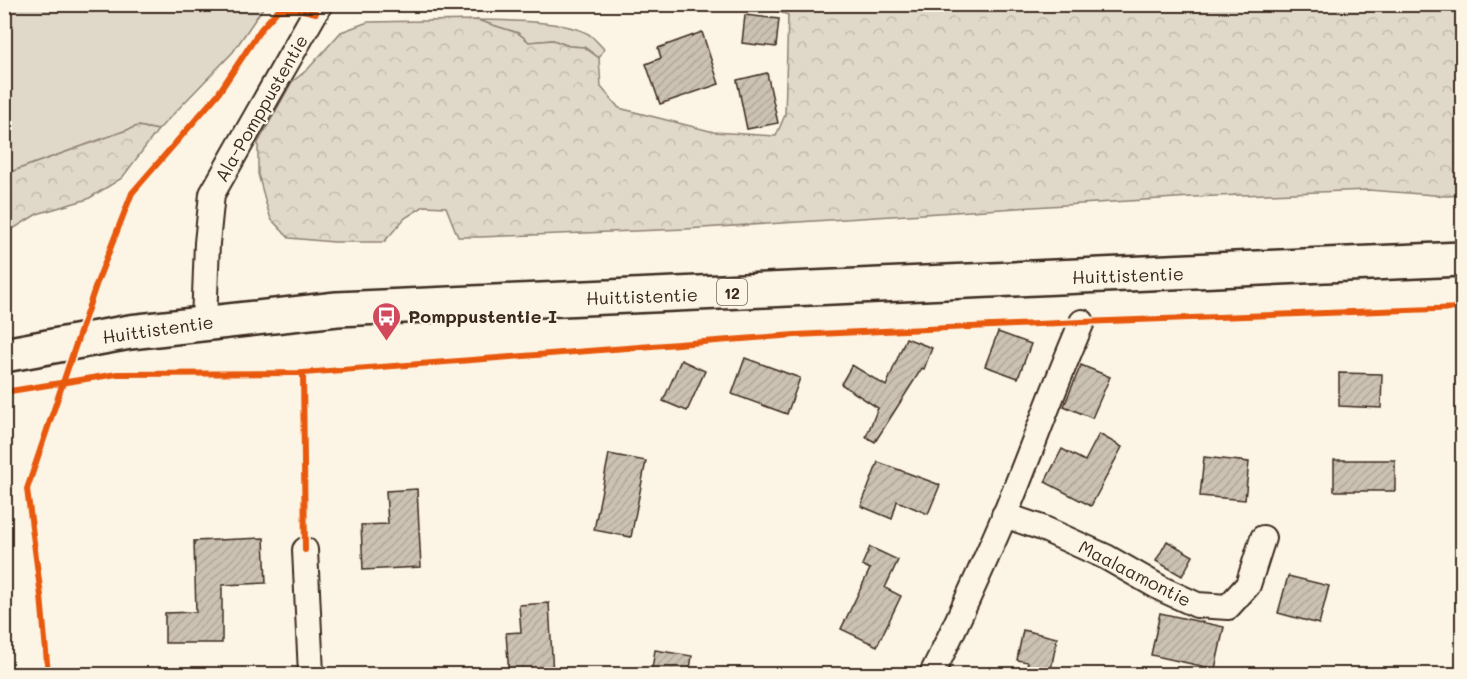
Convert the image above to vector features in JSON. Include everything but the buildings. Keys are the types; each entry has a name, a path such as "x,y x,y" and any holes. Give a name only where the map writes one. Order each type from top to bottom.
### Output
{"highway":[{"name":"Huittistentie","path":"4,355 130,332 337,309 1462,259"}],"street":[{"name":"Ala-Pomppustentie","path":"204,322 207,243 212,194 320,4"},
{"path":"932,675 1004,515 1054,384 1082,322"},
{"name":"Maalaamontie","path":"1004,515 1042,528 1106,557 1162,590 1197,605 1228,607 1248,585 1263,538"},
{"path":"305,550 311,675"}],"green space":[{"path":"5,5 265,5 233,52 158,130 138,126 5,174"},
{"path":"760,5 1462,5 1462,195 1368,190 1192,197 686,229 480,237 458,237 446,207 424,206 405,218 384,242 334,242 289,238 271,219 258,174 258,143 292,82 308,69 341,32 368,22 477,20 518,33 529,42 553,40 569,46 584,47 599,58 601,87 619,108 714,132 776,136 785,115 788,15"},
{"path":"477,20 535,22 567,26 590,35 604,49 599,58 584,47 569,46 553,40 529,42 518,33"},
{"path":"138,126 158,130 122,178 88,199 37,214 5,234 5,174"}],"cycle path":[{"path":"48,674 41,596 27,489 96,285 132,193 218,94 261,29 278,10 299,9 316,13"},
{"path":"4,392 117,374 303,373 795,335 1462,308"},
{"path":"303,373 305,550"}],"place":[{"name":"Pomppustentie I","path":"387,342"}]}
